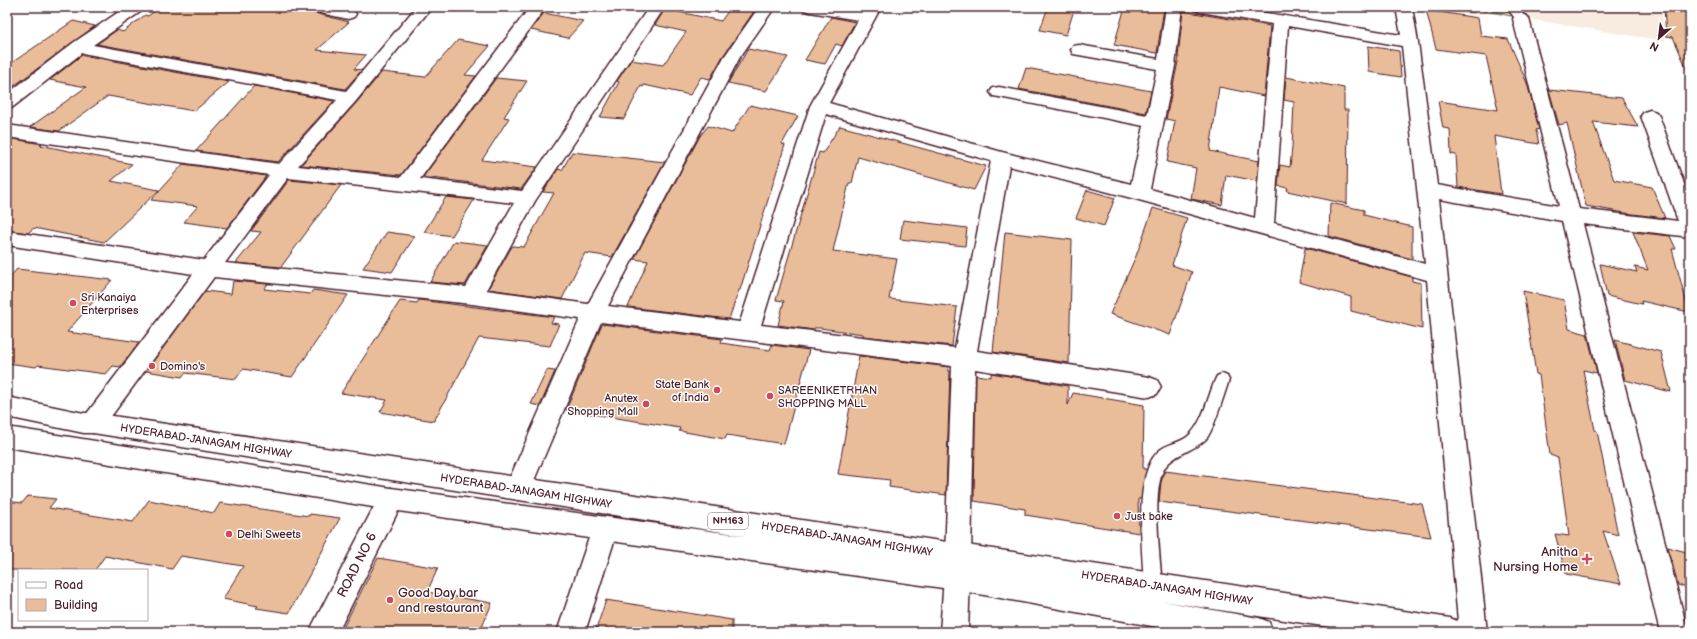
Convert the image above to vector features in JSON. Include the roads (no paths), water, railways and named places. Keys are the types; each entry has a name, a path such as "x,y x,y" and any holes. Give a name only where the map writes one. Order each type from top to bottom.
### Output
{"main road":[{"path":"7,103 79,47 137,7"},
{"path":"313,7 348,14"},
{"path":"93,423 283,171 350,96 424,7"},
{"path":"406,184 538,7"},
{"path":"472,296 527,198 657,7"},
{"path":"518,489 594,313 732,57 767,7"},
{"path":"748,330 819,106 870,12 810,7"},
{"path":"1139,193 1166,66 1174,7"},
{"path":"1201,7 1410,42"},
{"path":"1404,7 1410,42 1428,190 1473,632"},
{"path":"1514,13 1571,215 1674,632"},
{"path":"1264,227 1280,20"},
{"path":"79,47 350,96"},
{"path":"1079,50 1166,66"},
{"path":"999,92 1155,122"},
{"path":"819,106 1001,158 1139,193 1436,275"},
{"path":"1428,190 1571,215 1690,229 1650,116"},
{"path":"7,131 283,171 527,198"},
{"path":"954,632 958,567 964,358 1001,158"},
{"path":"7,238 209,269 472,296 594,313 748,330 964,358 1149,387"},
{"name":"HYDERABAD-JANAGAM HIGHWAY","path":"7,407 84,423 93,423 518,489 958,567 1259,632"},
{"name":"HYDERABAD-JANAGAM HIGHWAY","path":"7,438 391,499 604,529 958,567 1153,586 1450,632"},
{"name":"ROAD NO 6","path":"323,632 391,499"},
{"path":"571,632 604,529"}],"lane":[{"path":"1153,586 1149,501 1155,470 1165,455 1192,442 1202,433 1222,380"}],"place":[{"name":"Sri Kanaiya Enterprises","path":"73,303"},
{"name":"Domino's","path":"152,366"},
{"name":"State Bank of India","path":"717,390"},
{"name":"SAREENIKETRHAN SHOPPING MALL","path":"770,396"},
{"name":"Anutex Shopping Mall","path":"646,404"},
{"name":"Just bake","path":"1117,516"},
{"name":"Delhi Sweets","path":"229,534"},
{"name":"Anitha Nursing Home","path":"1587,559"},
{"name":"Good Day bar and restaurant","path":"390,600"}]}
